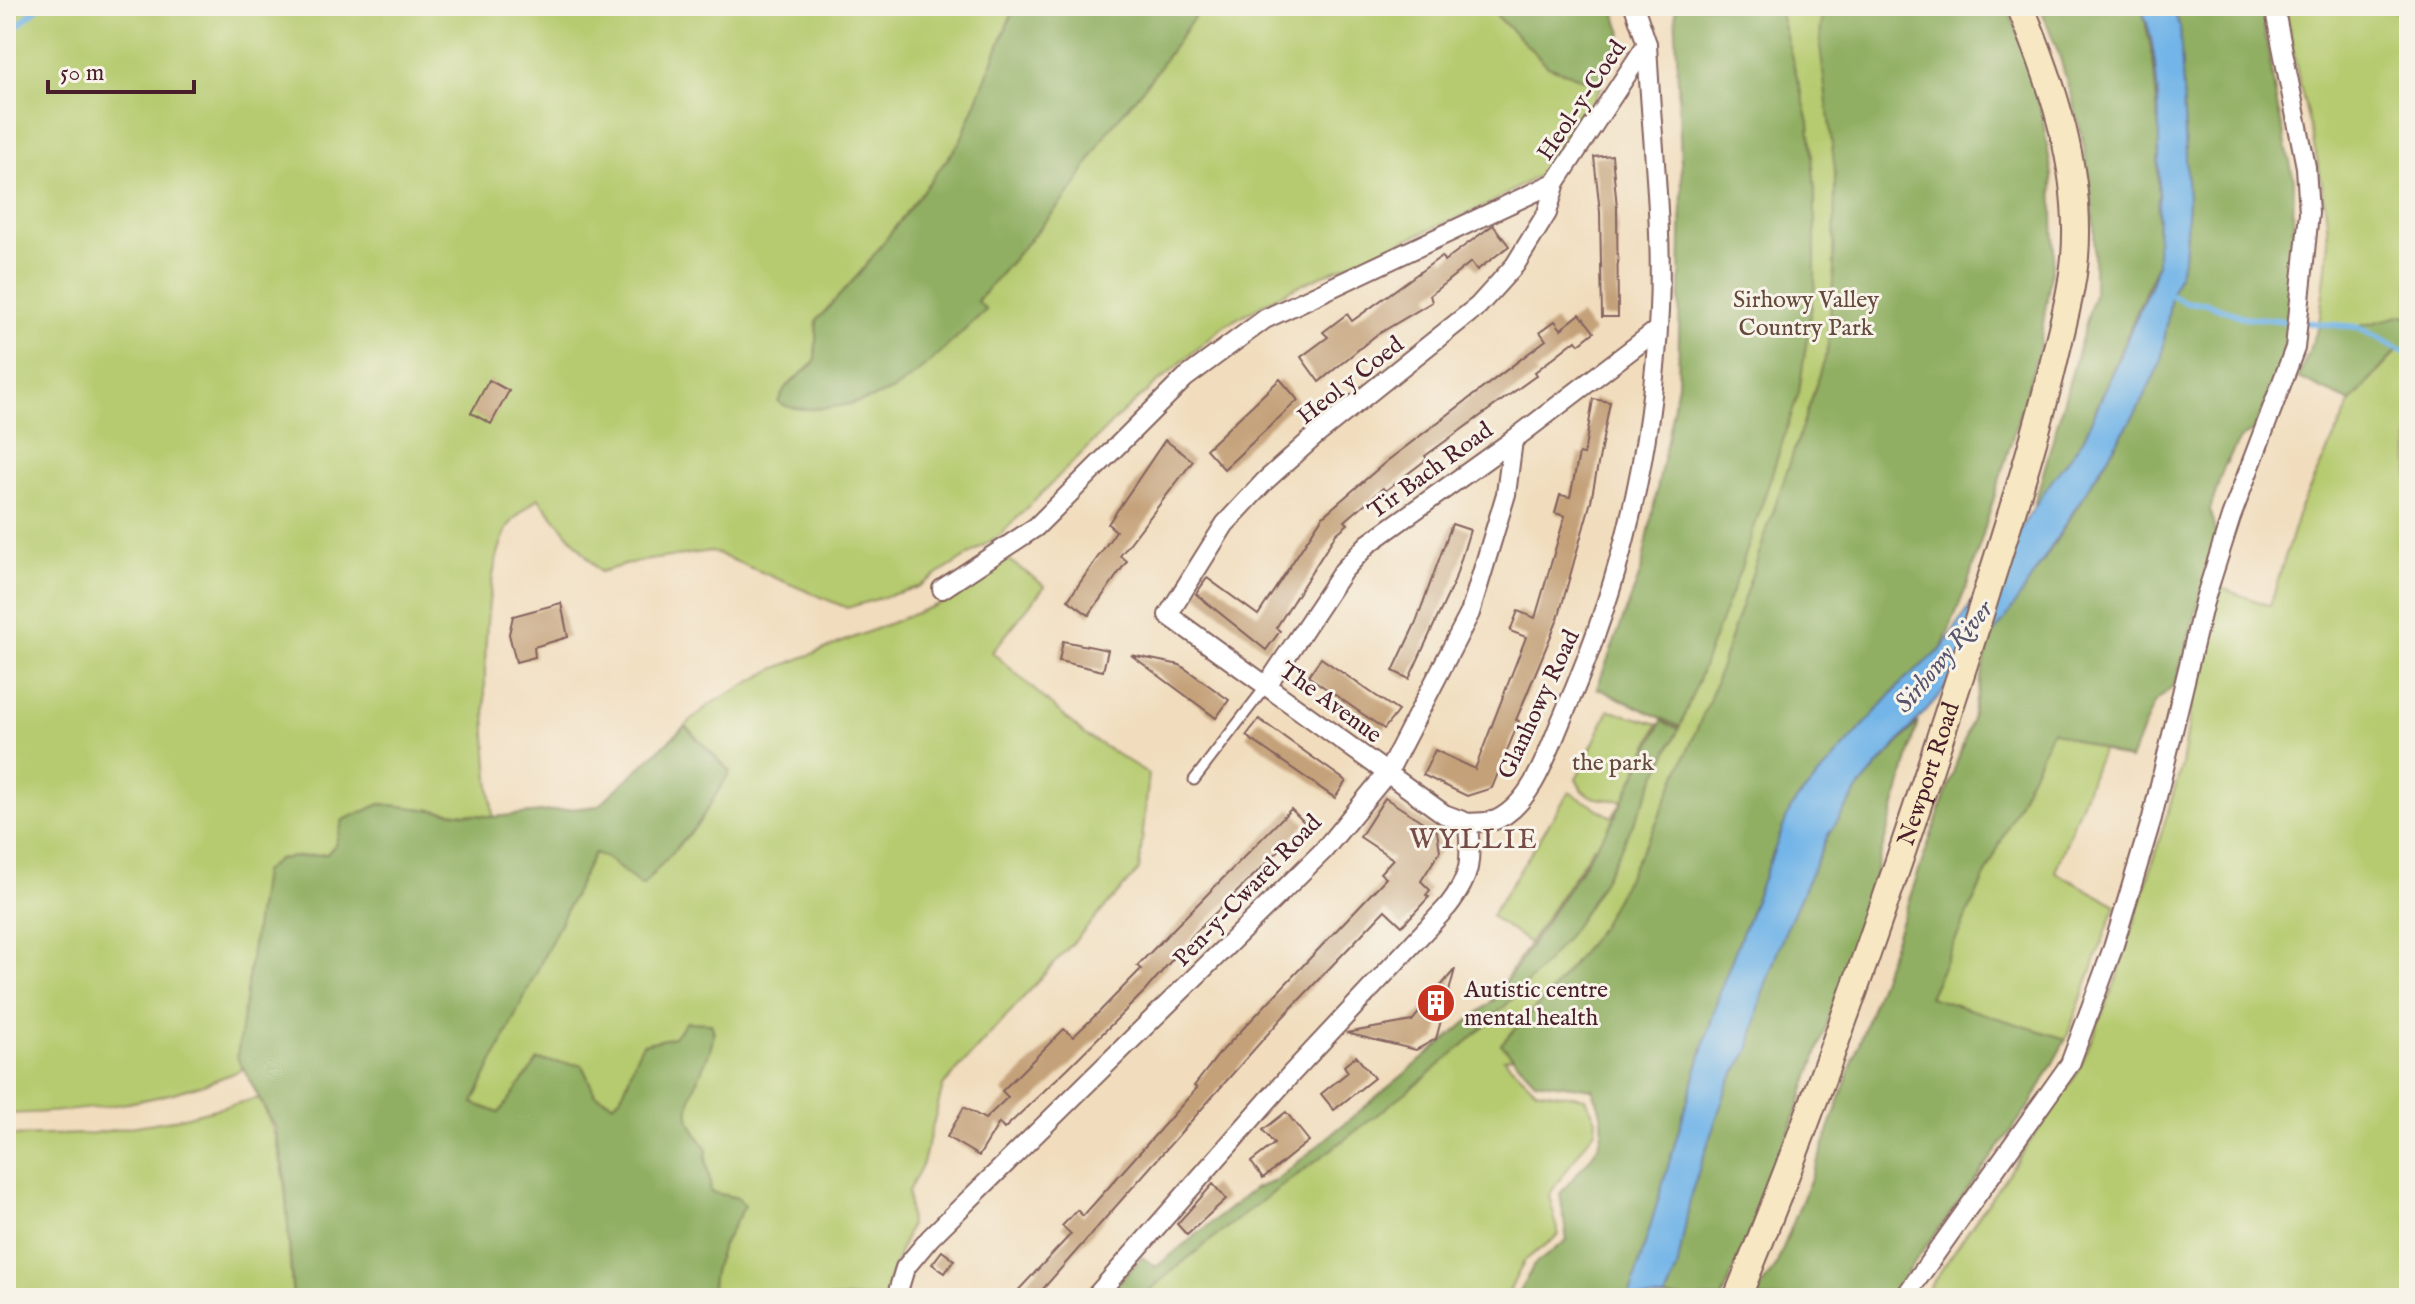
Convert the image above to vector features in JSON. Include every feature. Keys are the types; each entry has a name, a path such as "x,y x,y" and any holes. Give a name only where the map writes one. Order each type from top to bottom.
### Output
{"main road":[{"name":"Newport Road","path":"1737,1298 1796,1154 1946,719 2041,418 2070,298 2075,254 2073,190 2061,120 2020,6"}],"street":[{"name":"Glanhowy Road","path":"1468,823 1496,821 1517,806 1540,768 1594,644 1640,480 1657,330 1658,223 1647,44 1634,6"},
{"path":"1904,1298 2070,1064 2109,960 2152,818 2204,602 2231,517 2295,348 2309,213 2307,183 2274,6"},
{"name":"Heol-y-Coed","path":"1556,182 1647,44"},
{"path":"942,589 1036,527 1185,378 1265,319 1556,182"},
{"name":"Heol y Coed","path":"1168,615 1225,524 1265,481 1314,437 1478,306 1515,265 1547,213 1556,182"},
{"name":"Tir Bach Road","path":"1267,685 1343,571 1368,544 1513,440 1657,330"},
{"name":"Pen-y-Cwarel Road","path":"896,1298 905,1268 930,1238 1323,851 1388,772 1470,613 1506,494 1513,440"},
{"name":"The Avenue","path":"1168,615 1444,814 1468,823"},
{"path":"1094,1298 1291,1074 1448,906 1465,884 1471,859 1468,823"}],"lane":[{"path":"1194,780 1267,685"}],"green space":[{"path":"6,6 1015,6 960,142 860,273 817,320 815,362 785,388 986,310 977,301 1074,188 1106,133 1153,76 1202,6 1487,6 1548,66 1601,86 1584,121 1548,170 1485,206 1293,288 1225,325 1123,412 1000,535 918,587 847,608 711,551 635,562 600,572 538,498 507,529 490,591 485,711 493,817 381,804 343,820 335,845 327,854 278,859 251,972 237,1057 243,1069 185,1090 127,1103 67,1111 6,1114"},
{"path":"1015,6 1202,6 1153,76 1106,133 1074,188 977,301 986,310 953,341 913,376 880,396 817,409 788,407 778,402 785,388 815,362 817,320 860,273 960,142"},
{"path":"1487,6 1612,6 1622,33 1601,86 1548,66"},
{"name":"Sirhowy Valley Country Park","path":"1675,6 1778,6 1809,122 1815,191 1815,285 1799,392 1741,568 1680,727 1597,688 1641,571 1678,384 1682,188"},
{"path":"1721,6 1823,6 1856,320 1716,717 1540,1050 1504,1059 1536,1090 1585,1098 1596,1119 1595,1130 1549,1195 1559,1235 1524,1261 1506,1298 1137,1298 1488,1006 1594,846 1529,943 1491,916 1569,792 1612,817 1623,801 1590,796 1576,779 1609,710 1658,724 1628,791 1662,721 1726,548"},
{"path":"1822,6 2006,6 2016,27 2042,115 2052,175 2054,253 2039,350 1968,583 1941,650 1905,679 1791,807 1721,988 1629,1298 1516,1298 1534,1265 1567,1240 1560,1194 1598,1146 1602,1122 1592,1089 1535,1081 1501,1044 1555,987 1600,928 1654,828 1709,701 1827,353 1834,269 1835,171 1820,45"},
{"path":"2040,6 2140,6 2153,58 2159,128 2157,264 2084,438 2033,509 2094,295 2094,227 2083,139 2059,54"},
{"path":"2172,6 2261,6 2276,100 2294,180 2291,323 2275,381 2254,430 2240,439 2224,467 2210,510 2217,541 2175,684 2154,703 2130,760 2052,731 1929,997 2066,1039 2030,1105 1888,1298 1755,1298 1777,1263 1821,1153 1971,721 1990,638 2044,560 2136,412 2161,362 2171,295 2184,258 2188,201 2180,27"},
{"path":"2286,6 2386,6 2409,19 2409,316 2357,327 2319,326 2327,261 2327,222"},
{"path":"2409,316 2409,354 2398,349 2351,402 2298,378 2319,326 2357,327"},
{"path":"2399,349 2409,354 2409,1298 1922,1298 2078,1072 2118,976 2182,765 2197,673 2219,587 2270,606 2300,508 2351,402"},
{"path":"1007,559 1045,586 992,652 1084,734 1149,774 1139,870 943,1086 923,1163 908,1192 910,1225 890,1277 887,1298 712,1298 717,1261 745,1206 738,1198 710,1192 707,1150 689,1116 694,1083 714,1031 643,1045 624,1090 614,1104 595,1094 582,1065 499,1113 472,1103 594,853 606,858 642,886 698,824 730,771 685,726 709,705 774,669 949,600"},
{"path":"1662,721 1679,729 1612,866 1581,918 1518,993 1416,1085 1247,1212 1141,1298 1105,1298 1142,1257 1156,1267 1254,1189 1275,1181 1495,999 1614,819"},
{"path":"1918,722 1877,869 1831,1014 1780,1157 1722,1298 1665,1298 1677,1269 1691,1194 1728,1084 1749,1051 1762,995 1783,936 1828,835 1862,784"},
{"path":"685,726 730,772 698,824 642,886 606,858 594,853 473,1103 499,1113 538,1060 582,1065 595,1094 614,1104 624,1090 643,1044 674,1037 686,1022 711,1023 712,1043 693,1091 689,1115 707,1150 710,1192 738,1198 745,1206 717,1261 712,1298 293,1298 284,1167 275,1127 237,1057 263,872 278,859 327,854 335,845 343,820 381,804 493,817 598,806"},
{"path":"2052,730 2102,749 2055,872 2116,905 2066,1039 1929,997"},
{"path":"259,1098 270,1121 283,1170 293,1298 6,1298 6,1136 89,1134 172,1120"}],"water":[{"name":"Sirhowy River","path":"2140,6 2172,6 2180,27 2188,201 2184,258 2171,295 2161,362 2136,412 2005,620 1862,784 1828,835 1783,936 1762,995 1749,1051 1728,1084 1691,1194 1677,1269 1665,1298 1629,1298 1721,988 1791,807 1905,679 1941,650 2048,486 2084,438 2151,284 2157,264 2158,94 2149,29"}],"building":[{"path":"1612,155 1617,207 1618,317 1602,317 1600,212 1594,157"},
{"path":"1493,225 1509,246 1477,270 1471,262 1430,295 1432,302 1375,336 1319,382 1301,357 1328,337 1323,332 1347,314 1352,321 1442,256 1444,261"},
{"path":"1580,314 1594,332 1579,344 1576,340 1535,372 1537,375 1425,456 1427,459 1385,491 1383,488 1345,521 1348,524 1336,534 1276,628 1280,631 1266,650 1196,594 1207,578 1258,615 1323,516 1387,461 1546,340 1540,332 1555,321 1561,329"},
{"path":"1280,379 1298,400 1224,469 1206,449"},
{"path":"489,380 509,391 491,424 471,413"},
{"path":"1593,399 1610,402 1591,501 1558,619 1492,788 1467,796 1423,775 1435,750 1475,769 1526,637 1510,631 1518,611 1535,618 1565,516 1555,513 1560,495 1570,497 1579,454 1584,455"},
{"path":"1165,440 1193,461 1120,556 1127,561 1089,615 1068,600 1116,531 1108,524"},
{"path":"1452,524 1470,530 1454,582 1409,679 1393,671 1416,622"},
{"path":"561,603 568,637 534,647 535,657 516,662 509,634 513,616"},
{"path":"1063,641 1108,650 1103,671 1059,661"},
{"path":"1131,655 1180,665 1229,700 1216,718"},
{"path":"1321,658 1398,711 1384,729 1308,676"},
{"path":"1259,719 1346,781 1335,798 1246,736"},
{"path":"1385,798 1437,831 1440,851 1421,881 1430,890 1426,895 1429,897 1402,926 1385,910 1281,1019 1035,1298 1011,1298 1071,1234 1062,1226 1077,1210 1083,1216 1197,1088 1194,1086 1219,1054 1386,878 1380,873 1393,859 1360,837"},
{"path":"1291,809 1306,824 1196,932 1145,991 1068,1068 1004,1129 999,1123 979,1156 947,1137 964,1107 985,1119 1008,1097 1002,1091 1064,1029 1073,1037 1141,969 1137,966"},
{"name":"Autistic centre mental health","path":"1455,969 1436,1039 1416,1050 1346,1033 1412,1021"},
{"path":"1356,1056 1374,1078 1334,1110 1321,1094 1348,1072 1344,1066"},
{"path":"1286,1112 1309,1141 1263,1178 1251,1162 1274,1144 1263,1130"},
{"path":"1213,1184 1226,1199 1187,1235 1177,1224"},
{"path":"942,1251 954,1260 945,1273 932,1264"}],"waterway":[{"path":"6,36 40,6"},
{"path":"2165,292 2187,303 2206,303 2243,317 2357,327 2409,354"}],"place":[{"name":"Autistic centre mental health","path":"1436,1003"}],"district":[{"name":"WYLLIE","path":"1474,838"}],"park label":[{"name":"the park","path":"1613,762"}]}
